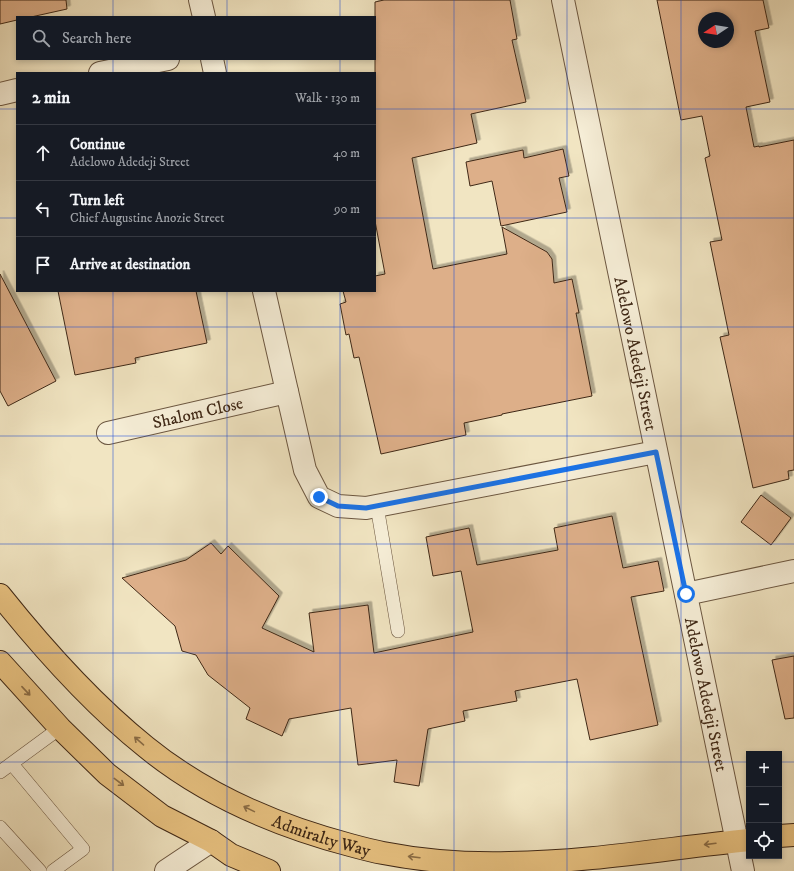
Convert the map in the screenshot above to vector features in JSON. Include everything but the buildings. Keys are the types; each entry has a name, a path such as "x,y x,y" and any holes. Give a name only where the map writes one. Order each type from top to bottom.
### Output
{"main road":[{"name":"Admiralty Way","path":"0,595 61,668 104,711 147,748 200,785 262,816 324,838 383,853 451,862 509,864 581,859 743,840"},
{"path":"0,662 60,728 107,774 156,811 231,854 269,871"},
{"path":"782,836 794,835"}],"street":[{"path":"200,0 204,16"},
{"name":"Adelowo Adedeji Street","path":"563,0 686,594 743,840 743,871"},
{"path":"105,72 163,60"},
{"path":"212,60 215,72"},
{"path":"0,94 16,90"},
{"path":"264,292 305,470 319,497 338,506 366,508 656,452"},
{"name":"Shalom Close","path":"108,433 287,392"},
{"path":"686,594 794,571"},
{"path":"166,871 211,842"}],"lane":[{"path":"377,506 398,631"},
{"path":"0,772 60,728"},
{"path":"12,764 83,849 53,871"},
{"path":"0,827 40,871"}],"route":[{"path":"319,497 338,506 366,508 656,452 686,594"}]}
